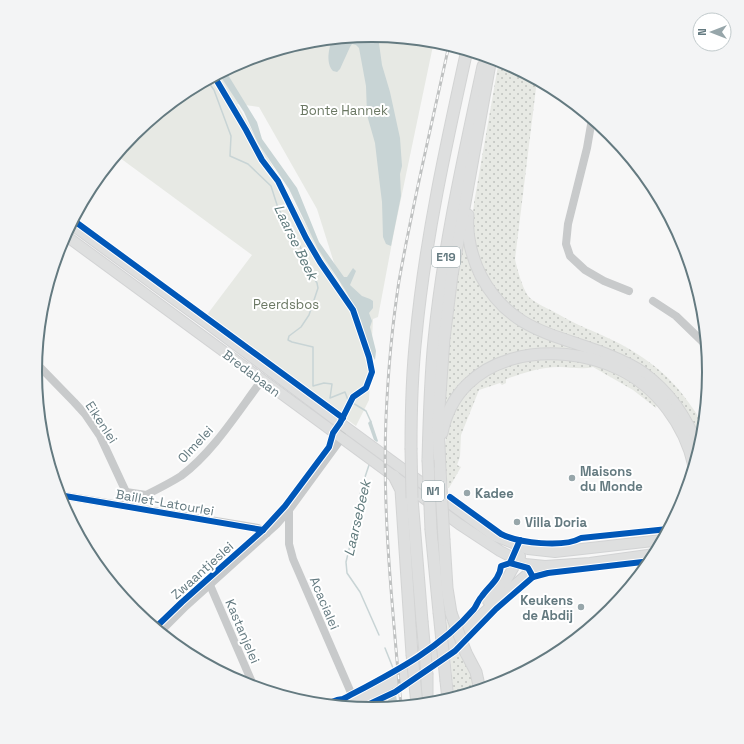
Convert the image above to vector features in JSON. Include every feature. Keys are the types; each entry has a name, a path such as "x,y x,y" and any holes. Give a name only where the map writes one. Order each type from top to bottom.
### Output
{"highway":[{"name":"E19","path":"429,697 413,517 411,405 416,336 423,277 444,161 467,56"},
{"name":"E19","path":"447,693 431,530 428,460 429,403 443,274 462,164 484,62"},
{"path":"483,682 466,653 451,613 447,588 438,422 444,339 452,274 490,64"},
{"path":"471,172 472,184 467,222 470,243 475,265 496,300 506,310 527,325 553,337 592,348 619,359 641,371 662,389 679,409 687,420 695,440"},
{"path":"439,452 443,428 455,399 480,373 500,363 517,358 534,354 558,353 575,354 598,360 620,369 637,380 651,391 677,422 691,457"},
{"path":"394,476 400,490 416,699"},
{"path":"476,672 479,684"},
{"path":"427,674 427,697"}],"main road":[{"name":"Bredabaan","path":"75,227 493,535 528,549 555,552 656,541"},
{"name":"Bredabaan","path":"70,239 341,439 500,552 521,563 545,566 590,563 646,555"},
{"path":"626,544 622,551 624,556 628,557"},
{"path":"356,701 417,669 433,658 475,620 507,586 528,549"},
{"path":"500,552 506,565 507,586"},
{"path":"507,586 530,572 545,566"}],"street":[{"path":"591,125 587,148 568,224 566,244 570,256 585,270 604,281 629,291"},
{"path":"653,301 676,316 700,339"},
{"name":"Eikenlei","path":"42,369 74,402 100,436 126,492"},
{"name":"Olmelei","path":"146,495 167,484 194,465 215,443 259,384"},
{"name":"Zwaantjeslei","path":"164,628 186,606 267,533 289,510 341,439 341,424"},
{"path":"123,506 126,492 146,495 144,510"},
{"name":"Baillet-Latourlei","path":"66,496 258,528 267,533"},
{"path":"441,511 447,501"},
{"name":"Acacialei","path":"289,510 289,544 293,559 354,701"},
{"name":"Kastanjelei","path":"210,585 251,679"}],"green space":[{"path":"372,42 433,48 394,232 378,317 373,319 369,400 356,426 206,316 252,255 120,158 154,124 171,110 207,86 246,67 287,53 329,45","holes":["237,104 259,107 317,209 342,288"]},
{"path":"498,67 536,86 515,259 520,279 527,294 531,299 542,306 633,351 664,374 673,383 699,417 696,434 676,398 539,326 509,307 491,285 476,253 472,223 474,203"},
{"path":"464,231 466,241 509,316 594,352 497,362 444,413 447,359"},
{"path":"554,358 582,361 619,374 645,392 657,404 656,408 633,390 593,367 545,368 506,379 506,383 502,385 500,383 479,390 461,435 460,457 457,465 461,467 448,488 446,472 444,469 445,448 453,413 461,398 472,386 486,376 503,367 523,361"},
{"path":"447,622 449,622 476,685 453,692"}],"shaded area":[{"path":"379,42 382,65 390,92 400,138 402,166 400,174 401,196 391,246 386,244 383,237 382,202 375,143 367,115 366,86 359,48 352,44 340,69 337,72 333,71 329,64 331,45"},
{"path":"228,75 257,122 262,139 297,188 319,242 344,277 347,277 353,268 356,271 350,285 362,296 373,301 373,308 369,313 372,321 370,327 376,351 375,360 371,353 360,318 346,291 318,249 289,189 258,143 244,112 222,78"},
{"path":"371,420 378,441 377,442 374,440 368,423"},
{"path":"396,695 397,701 388,701"}],"waterway":[{"name":"Laarse Beek","path":"210,84 214,90 231,136 230,156 248,164 271,186 278,208 300,246 309,271 317,283 318,288 309,315 301,327 289,336 288,340 313,347 313,386 324,383 332,384 330,398 345,392 348,400 366,411 371,422"},
{"name":"Laarsebeek","path":"369,465 361,489 358,512 346,562 347,573 360,592 379,635"},
{"name":"Laarsebeek","path":"385,648 393,668"}],"railway":[{"path":"401,700 387,526 385,454 388,384 392,332 404,251 448,51"}],"cycle path":[{"path":"159,624 263,530 285,506 329,447 333,433 340,423 353,397 366,388 372,372 369,357 353,310 320,262 306,238 278,181 262,160 217,81"},
{"path":"77,223 343,418"},
{"path":"66,496 263,530"},
{"path":"450,497 501,534 529,542 553,544 573,541 581,538 662,530"},
{"path":"338,700 343,699 413,660 430,649 460,624 474,609 499,575 501,566 510,563 520,540"},
{"path":"510,563 528,568 533,577 548,573 641,562"},
{"path":"374,702 395,692 455,651 496,609 533,577"}],"place":[{"name":"Maisons du Monde","path":"572,478"},
{"name":"Kadee","path":"467,493"},
{"name":"Villa Doria","path":"517,522"},
{"name":"Keukens de Abdij","path":"581,607"}],"park label":[{"name":"Bonte Hannek","path":"344,110"},
{"name":"Peerdsbos","path":"286,304"}]}
